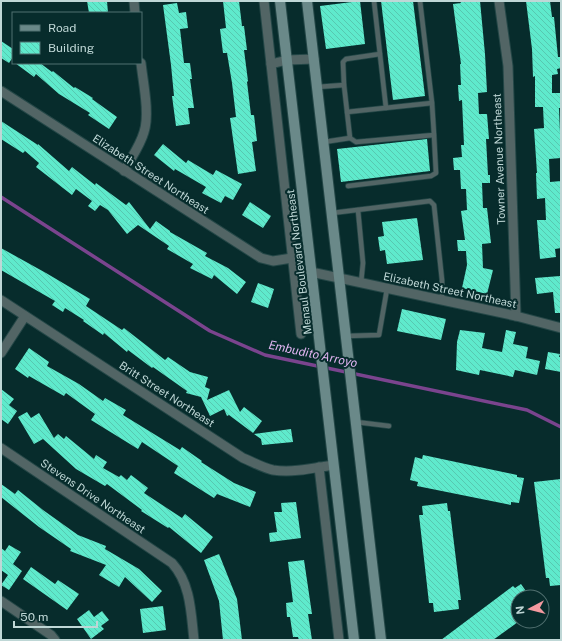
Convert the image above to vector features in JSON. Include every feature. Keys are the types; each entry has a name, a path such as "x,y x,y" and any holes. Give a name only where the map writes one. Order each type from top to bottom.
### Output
{"main road":[{"name":"Menaul Boulevard Northeast","path":"280,1 354,640"},
{"path":"307,1 382,640"}],"street":[{"path":"134,1 135,12"},
{"path":"264,1 301,334"},
{"name":"Towner Avenue Northeast","path":"499,1 508,66 516,316"},
{"path":"271,64 287,60 314,58"},
{"path":"124,171 140,143 145,130 146,115 141,64"},
{"name":"Elizabeth Street Northeast","path":"1,91 261,258 273,261 292,258"},
{"name":"Elizabeth Street Northeast","path":"311,272 516,316 561,328"},
{"name":"Britt Street Northeast","path":"1,300 243,458 257,465 272,470 293,470 333,465"},
{"path":"1,353 25,316"},
{"name":"Stevens Drive Northeast","path":"1,448 172,563 179,571 188,594 194,640"},
{"path":"319,467 339,640"},
{"path":"1,601 51,635 55,640"}],"lane":[{"path":"374,1 386,108"},
{"path":"348,186 431,176 436,173 432,104 420,1"},
{"path":"350,138 343,62 346,59 380,54"},
{"path":"317,87 344,85"},
{"path":"347,112 432,104"},
{"path":"323,142 350,138 356,142 434,134"},
{"path":"332,213 430,201 434,205 442,280 442,300"},
{"path":"358,210 363,263 361,283"},
{"path":"346,336 379,335 387,288"},
{"path":"356,422 389,426"}],"building":[{"path":"87,1 107,1 108,12 89,12"},
{"path":"223,1 239,1 247,50 244,50 251,115 254,115 257,141 252,142 256,171 238,174 230,118 236,117 232,83 227,53 223,53 220,29 226,28"},
{"path":"360,1 365,44 326,49 320,6"},
{"path":"381,1 413,1 425,96 393,100"},
{"path":"460,1 480,1 485,54 487,92 478,93 479,114 487,114 489,139 486,139 488,175 490,175 490,183 482,183 483,208 487,208 491,243 482,244 483,268 493,270 487,294 462,288 467,265 466,251 458,251 457,240 465,240 461,211 467,210 466,189 461,189 460,170 454,170 453,158 462,157 461,145 464,145 462,100 459,101 458,85 461,85 461,64 453,4 461,3"},
{"path":"526,1 550,1 552,17 554,17 558,57 561,57 561,68 557,69 558,74 552,75 552,93 561,93 561,108 559,108 561,158 549,159 550,182 561,181 561,248 555,249 556,257 540,259 537,220 546,220 545,198 537,199 534,129 544,128 543,107 535,107 535,76 533,77 532,49"},
{"path":"177,3 179,13 186,12 188,28 180,29 184,63 190,63 192,79 190,79 194,108 188,108 190,124 176,126 172,96 174,96 171,65 163,5"},
{"path":"1,41 12,48 12,58 9,63 1,58"},
{"path":"16,64 41,64 52,72 53,71 74,88 75,87 93,98 92,99 117,117 109,129 88,115 90,113 59,94 36,74 34,77"},
{"path":"1,121 38,144 69,171 72,167 95,185 96,183 126,205 129,202 150,229 156,221 170,232 207,253 205,256 228,268 246,282 237,294 214,275 212,279 190,268 193,264 167,249 169,246 138,225 127,234 108,210 100,205 95,211 88,206 92,201 76,189 72,195 36,167 39,163 25,151 23,153 1,139"},
{"path":"427,139 430,171 341,182 337,149"},
{"path":"163,144 186,163 188,160 213,175 216,170 242,184 233,200 225,196 221,203 202,193 206,187 175,169 174,171 154,155"},
{"path":"250,202 271,216 263,228 242,215"},
{"path":"417,218 423,260 387,264 385,250 380,251 378,237 384,236 382,222"},
{"path":"1,248 90,299 86,306 122,330 124,328 165,360 168,357 190,372 208,377 205,387 210,389 207,400 229,390 240,412 244,407 262,421 253,433 229,415 227,416 224,409 210,416 201,397 186,393 187,391 128,350 127,352 104,333 103,335 83,321 84,320 65,308 63,312 52,305 55,301 1,270"},
{"path":"560,276 561,313 555,313 553,292 537,294 535,278"},
{"path":"258,283 274,289 268,308 251,302"},
{"path":"402,309 446,319 441,340 397,331"},
{"path":"460,330 485,333 482,348 502,352 506,330 516,332 513,344 528,347 526,358 540,361 537,375 515,370 513,377 480,370 479,375 456,370 457,342"},
{"path":"29,348 49,362 47,366 79,384 103,401 105,398 126,410 123,415 180,450 182,447 202,461 201,462 234,483 256,492 250,507 217,494 214,498 174,473 178,466 142,442 138,449 91,420 95,414 66,393 64,396 29,376 28,378 15,369"},
{"path":"548,352 560,354 561,372 545,369"},
{"path":"1,389 14,399 9,405 17,411 8,424 1,419"},
{"path":"27,412 31,418 39,413 54,438 58,434 64,439 66,436 94,459 96,455 107,462 103,468 119,477 121,475 127,480 131,475 148,488 144,493 182,518 185,514 213,537 201,553 169,527 168,528 141,511 142,510 107,484 105,486 76,469 43,439 34,444 18,417"},
{"path":"291,429 293,442 262,445 261,439 254,434"},
{"path":"423,455 517,475 517,477 524,478 519,503 511,502 511,505 417,486 418,482 410,480 415,457 422,459"},
{"path":"561,479 561,585 550,586 549,578 546,578 534,482"},
{"path":"1,484 15,494 18,490 78,535 106,546 105,549 139,569 162,591 152,602 125,577 119,587 99,575 106,565 70,551 71,549 39,527 1,497"},
{"path":"296,502 301,538 270,542 269,533 277,532 274,512 282,512 281,503"},
{"path":"447,503 448,511 450,511 461,600 458,600 459,609 434,612 433,603 429,603 419,515 423,515 422,506"},
{"path":"9,545 21,552 13,564 22,571 9,590 1,585 8,575 1,570 1,548 5,551"},
{"path":"219,554 237,599 242,640 223,640 219,601 204,560"},
{"path":"304,560 312,614 308,614 312,640 299,640 298,637 293,637 290,617 287,617 286,603 293,602 288,562"},
{"path":"31,567 55,584 58,580 79,594 67,610 23,579"},
{"path":"521,584 524,589 510,589 510,628 493,640 441,640 513,586 515,588"},
{"path":"163,606 166,630 143,633 140,609"},
{"path":"89,610 94,617 102,611 109,620 101,626 104,629 91,639 77,619"}],"waterway":[{"name":"Embudito Arroyo","path":"1,197 210,331 265,355 527,410 561,427"}]}
